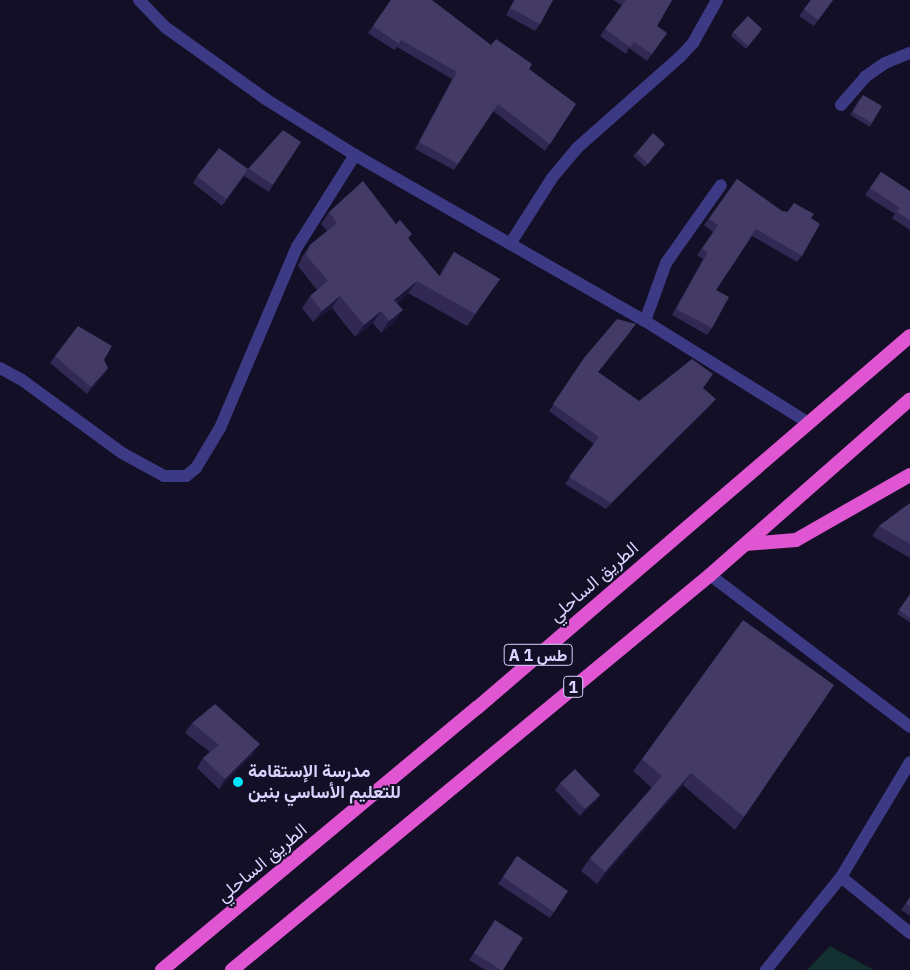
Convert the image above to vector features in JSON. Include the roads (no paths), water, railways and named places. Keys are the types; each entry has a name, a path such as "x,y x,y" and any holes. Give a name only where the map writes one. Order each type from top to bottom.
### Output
{"highway":[{"name":"الطريق الساحلي","path":"162,970 477,708 910,336"},
{"name":"1","path":"232,970 710,575 910,399"},
{"path":"746,544 796,540 910,475"}],"street":[{"path":"139,0 165,27 215,64 355,155 645,321 809,423"},
{"path":"510,244 552,178 571,155 680,57 693,42 717,0"},
{"path":"841,105 865,77 884,63 910,53"},
{"path":"0,368 22,380 122,453 164,476 186,476 196,468 220,428 297,247 355,155"},
{"path":"645,321 666,263 721,185"},
{"path":"710,575 910,727"},
{"path":"766,970 841,877 910,762"},
{"path":"841,877 910,933"}],"place":[{"name":"مدرسة اﻹستقامة للتعليم اﻷساسي بنين","path":"238,782"}]}
